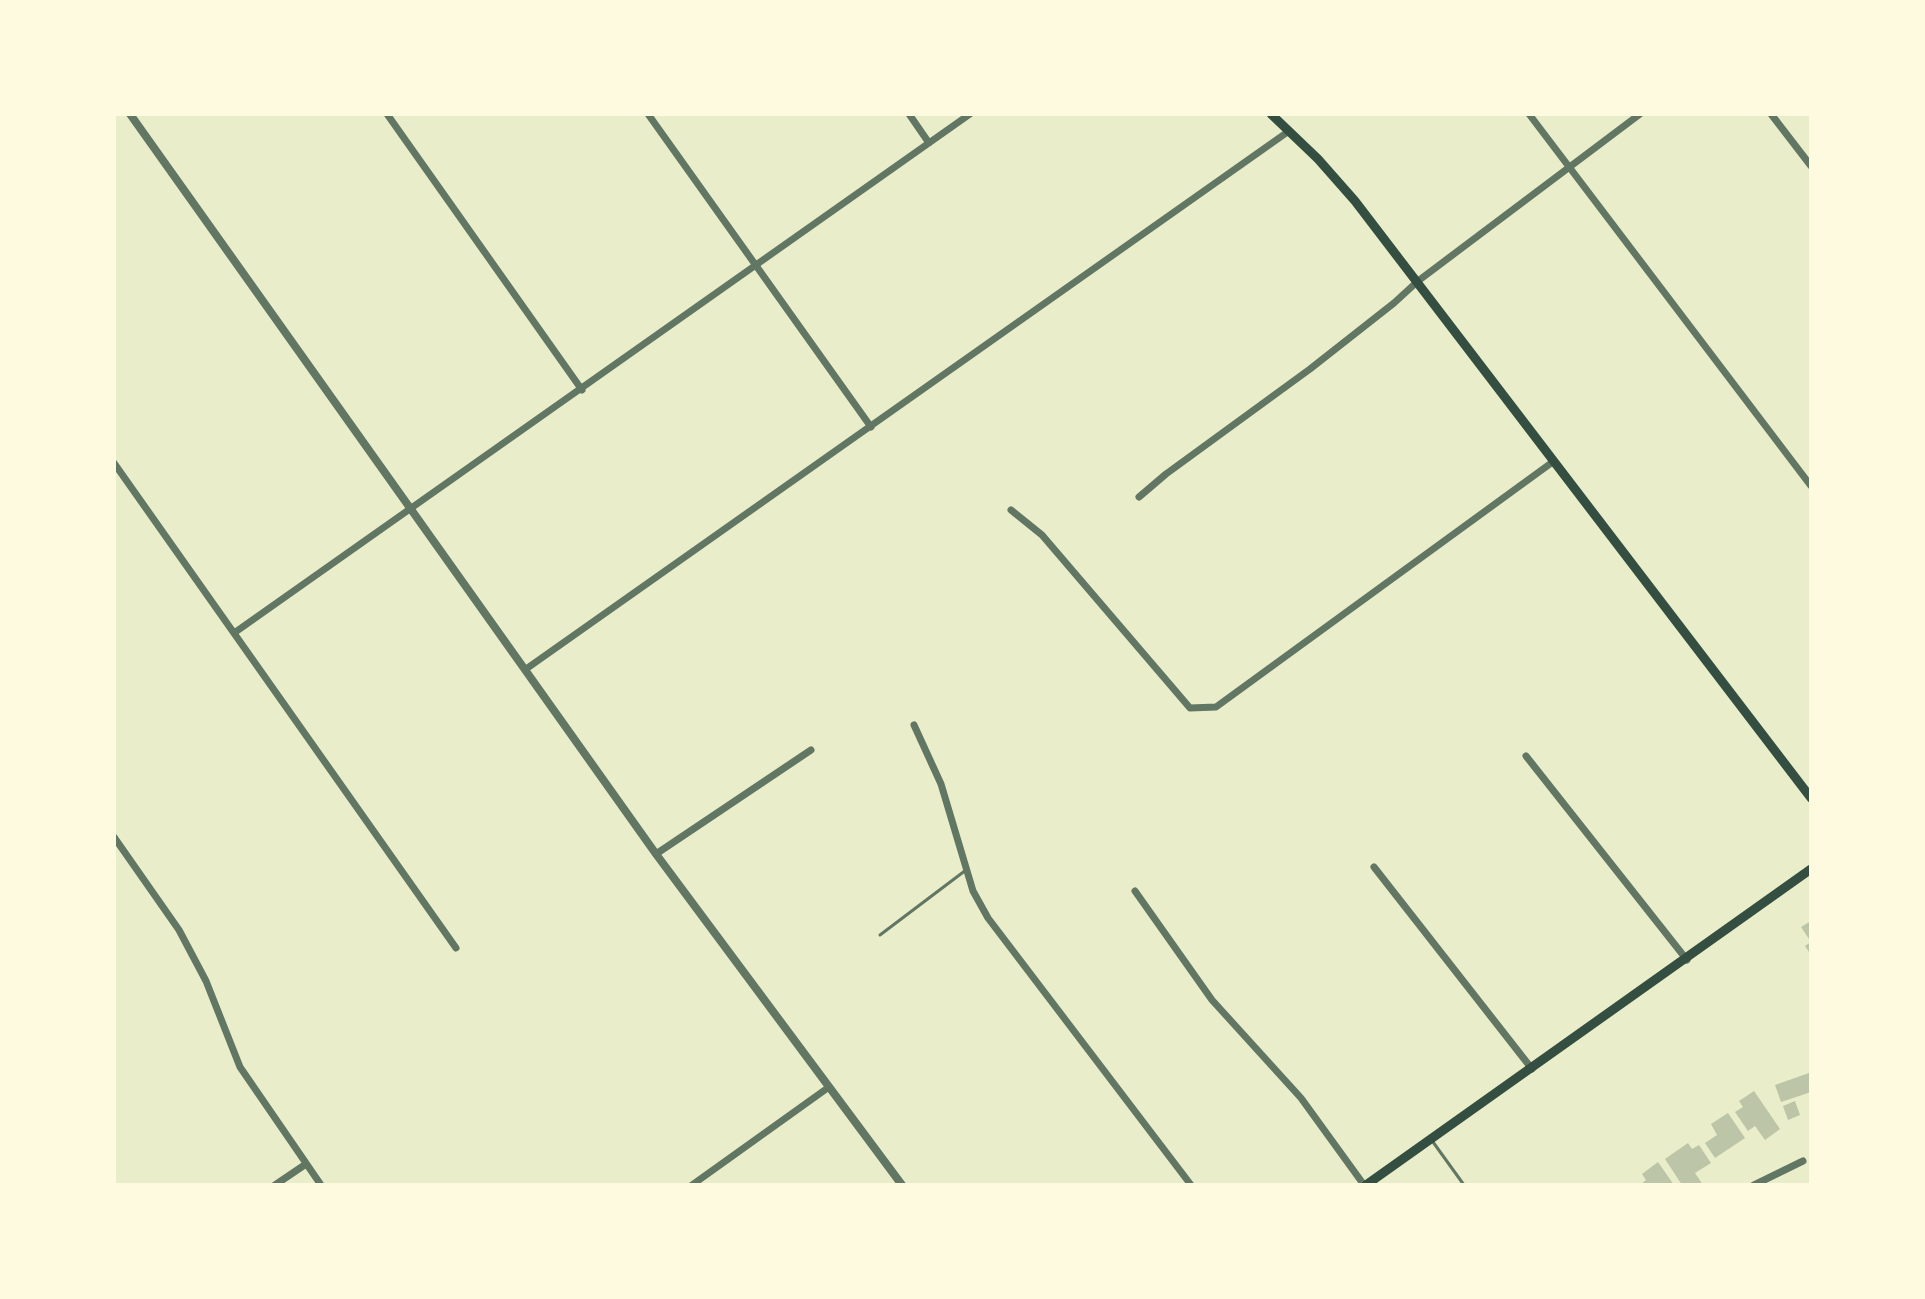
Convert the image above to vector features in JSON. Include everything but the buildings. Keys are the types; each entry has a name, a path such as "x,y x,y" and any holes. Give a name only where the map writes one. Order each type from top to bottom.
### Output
{"main road":[{"path":"1271,114 1318,159 1355,201 1811,798"},
{"path":"1365,1185 1687,960 1811,869"}],"street":[{"path":"130,114 656,854 902,1185"},
{"path":"387,114 582,390"},
{"path":"648,114 871,427"},
{"path":"909,114 929,143"},
{"path":"234,633 970,114"},
{"path":"1529,114 1811,486"},
{"path":"1139,497 1640,114"},
{"path":"1771,114 1811,166"},
{"path":"526,669 1289,131"},
{"path":"1011,510 1042,535 1190,708 1204,709 1216,707 1554,461"},
{"path":"114,463 456,948"},
{"path":"914,725 941,784 973,891 988,918 1191,1185"},
{"path":"656,854 811,750"},
{"path":"1526,756 1687,960"},
{"path":"114,837 179,930 206,981 240,1067 321,1185"},
{"path":"1374,867 1532,1069"},
{"path":"1135,891 1212,1000 1301,1098 1365,1185"},
{"path":"692,1185 829,1087"},
{"path":"1754,1185 1803,1161"},
{"path":"275,1185 306,1164"}],"lane":[{"path":"880,935 966,870"},
{"path":"1431,1139 1464,1185"}]}
